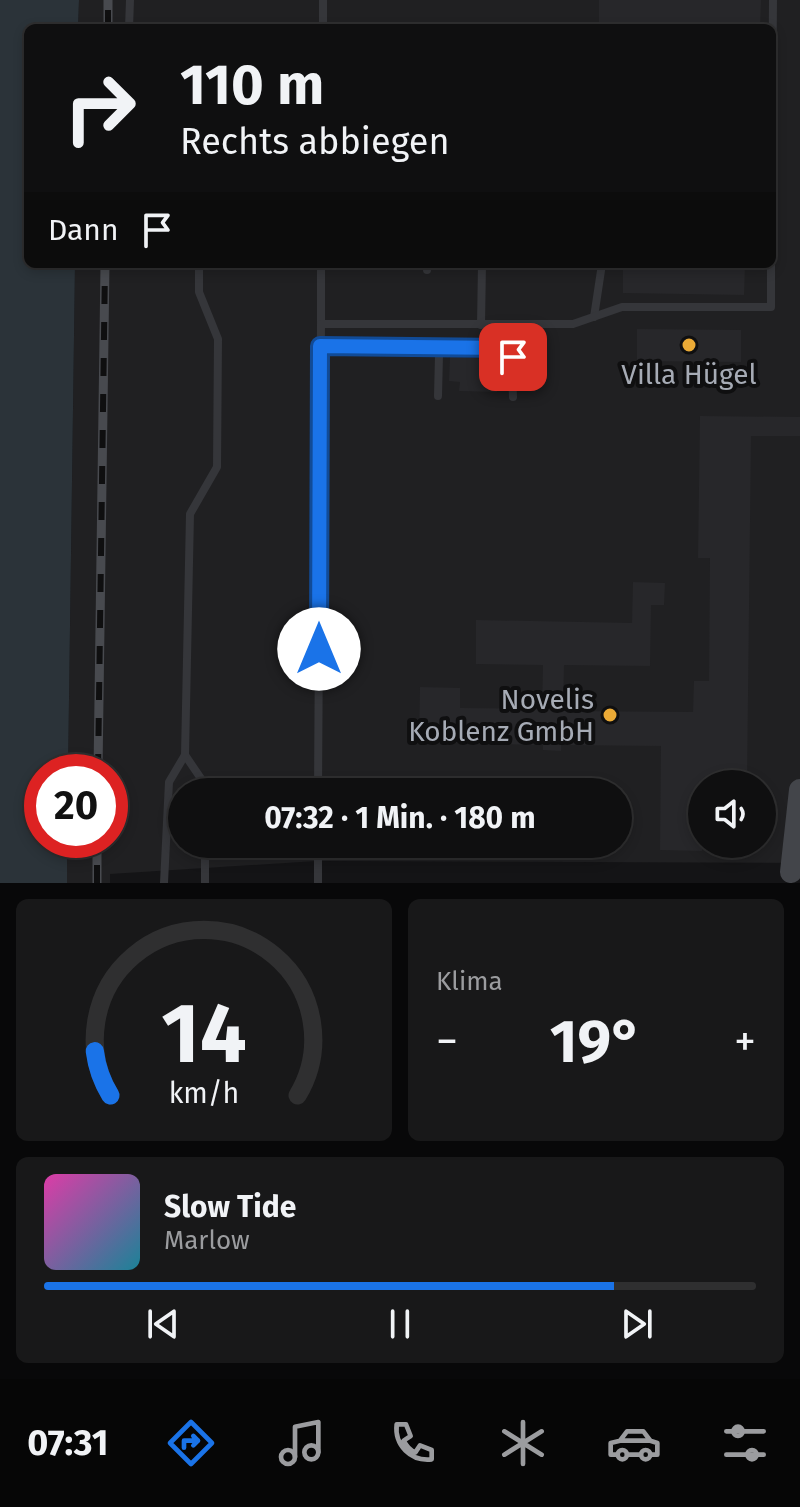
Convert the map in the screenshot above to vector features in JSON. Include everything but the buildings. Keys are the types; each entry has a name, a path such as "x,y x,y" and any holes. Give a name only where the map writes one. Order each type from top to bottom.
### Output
{"main road":[{"path":"791,874 800,790"}],"lane":[{"path":"129,24 130,0"},
{"path":"323,0 323,24"},
{"path":"773,0 773,24"},
{"path":"164,883 169,782 185,755 190,514 217,467 218,339 199,292 199,268"},
{"path":"318,778 321,268"},
{"path":"481,325 482,268"},
{"path":"594,317 601,268"},
{"path":"321,324 573,324 622,307 771,307 771,268"},
{"path":"320,346 506,348 511,351 513,397"},
{"path":"436,347 439,355 438,396"},
{"path":"185,755 201,778"},
{"path":"205,858 205,883"},
{"path":"318,858 318,883"}],"shaded area":[{"path":"0,0 79,0 78,24 24,24 24,268 75,268 68,754 24,754 24,858 67,858 67,883 0,883"},
{"name":"Novelis Koblenz GmbH","path":"79,0 800,0 800,863 317,861 110,874 110,883 67,883 67,858 128,858 128,754 68,754 75,268 776,268 776,24 78,24"}],"railway":[{"path":"108,0 108,24"},
{"path":"98,754 105,268"},
{"path":"97,858 97,883"}],"place":[{"name":"Villa Hügel","path":"689,345"},
{"name":"Novelis Koblenz GmbH","path":"610,715"}],"route":[{"path":"319,649 320,346 506,348 513,357"}]}
